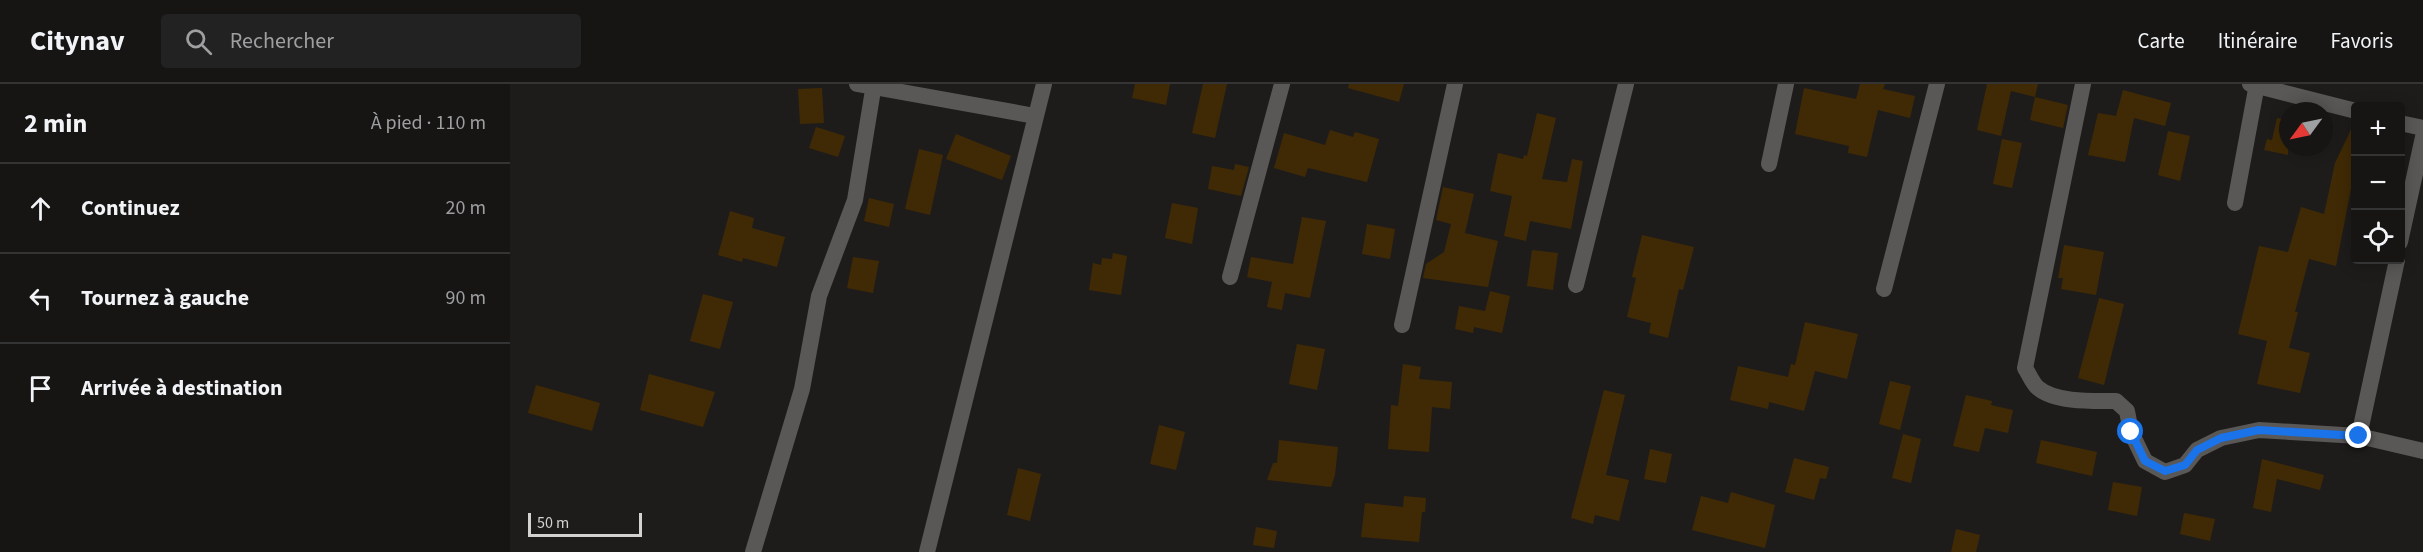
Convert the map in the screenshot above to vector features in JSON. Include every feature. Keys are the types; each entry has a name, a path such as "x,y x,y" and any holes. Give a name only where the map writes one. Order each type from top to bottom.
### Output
{"street":[{"path":"927,552 1044,84"},
{"path":"1230,277 1282,84"},
{"path":"1402,324 1455,84"},
{"path":"1576,285 1626,84"},
{"path":"1769,164 1786,84"},
{"path":"1884,289 1937,84"},
{"path":"2083,84 2025,368 2038,388 2060,398 2116,401 2127,411 2131,432 2145,461 2165,471 2185,465 2197,450 2221,438 2259,430 2359,436 2423,451"},
{"path":"2235,203 2254,84 2351,110"},
{"path":"753,552 802,390 819,296 855,200 868,85 1035,116"},
{"path":"2405,124 2423,128"},
{"path":"2405,219 2423,137"},
{"path":"2359,436 2396,264"}],"building":[{"path":"1135,84 1170,84 1166,105 1132,98"},
{"path":"1203,84 1227,84 1215,138 1192,133"},
{"path":"1349,84 1404,84 1399,102 1348,88"},
{"path":"1860,84 1885,84 1883,89 1915,96 1910,118 1878,110 1867,157 1848,153 1849,146 1795,134 1804,88 1856,99"},
{"path":"1987,84 2038,84 2035,97 2011,91 2001,136 1977,130"},
{"path":"822,88 824,123 800,124 798,89"},
{"path":"2123,90 2171,103 2165,126 2134,118 2125,162 2088,155 2098,113 2116,116"},
{"path":"2035,97 2068,105 2063,128 2030,120"},
{"path":"1537,113 1556,118 1542,179 1567,182 1572,159 1583,161 1571,229 1530,221 1526,241 1504,236 1512,196 1490,191 1498,153 1523,159 1524,155 1527,156"},
{"path":"2277,118 2279,118 2279,153 2264,150 2267,139 2272,140"},
{"path":"816,127 845,136 838,157 809,148"},
{"path":"2351,129 2351,189 2336,266 2309,259 2295,312 2298,312 2289,348 2310,353 2300,393 2257,384 2267,341 2238,334 2259,246 2288,252 2301,207 2324,214 2335,163"},
{"path":"1330,130 1353,137 1355,132 1379,139 1367,182 1308,168 1305,177 1274,168 1284,133 1325,145"},
{"path":"2168,131 2190,136 2180,181 2158,175"},
{"path":"956,134 1011,156 1002,180 946,159"},
{"path":"2002,139 2022,143 2012,188 1993,184"},
{"path":"919,149 943,155 930,215 905,209"},
{"path":"1235,164 1249,167 1241,196 1208,189 1212,166 1234,170"},
{"path":"1443,187 1474,194 1465,233 1498,241 1488,287 1423,278 1426,264 1444,252 1451,224 1436,220"},
{"path":"869,198 894,204 889,227 864,221"},
{"path":"1172,203 1198,208 1192,244 1165,238"},
{"path":"730,211 754,218 752,228 785,237 777,267 743,258 742,262 718,255"},
{"path":"1302,217 1326,221 1310,298 1285,293 1282,310 1267,307 1272,282 1247,277 1251,257 1293,264"},
{"path":"1367,224 1395,229 1390,259 1362,254"},
{"path":"1642,235 1694,247 1683,290 1679,289 1668,338 1649,333 1651,323 1627,317 1636,278 1632,277"},
{"path":"2064,245 2104,252 2096,295 2061,289 2063,278 2058,278"},
{"path":"1532,250 1558,253 1553,290 1527,286"},
{"path":"1113,253 1127,256 1121,295 1089,290 1093,263 1101,265 1102,258 1112,259"},
{"path":"853,257 879,261 873,293 847,288"},
{"path":"1490,291 1510,296 1502,333 1474,327 1473,333 1455,329 1459,306 1485,311"},
{"path":"703,294 733,302 720,349 690,341"},
{"path":"2099,298 2124,304 2104,385 2078,378"},
{"path":"1805,322 1858,334 1847,379 1815,371 1804,411 1769,402 1768,409 1730,400 1738,366 1788,377 1791,364 1795,365"},
{"path":"1297,344 1325,349 1317,390 1289,384"},
{"path":"1403,364 1421,367 1419,379 1452,382 1450,409 1432,407 1429,452 1388,449 1391,405 1398,406"},
{"path":"649,374 715,392 703,427 640,410"},
{"path":"1890,381 1911,386 1900,430 1879,424"},
{"path":"536,385 600,403 592,431 528,413"},
{"path":"1604,390 1625,395 1606,475 1629,480 1619,521 1595,515 1593,524 1571,518"},
{"path":"1966,395 1992,401 1991,405 2013,410 2008,433 1985,428 1979,452 1953,446"},
{"path":"1159,425 1185,432 1176,470 1150,464"},
{"path":"1903,434 1921,439 1911,483 1892,478"},
{"path":"1279,440 1338,447 1335,475 1331,487 1267,480 1273,463 1277,463"},
{"path":"2041,440 2097,452 2092,476 2036,463"},
{"path":"1650,449 1672,454 1666,483 1644,479"},
{"path":"1794,458 1829,467 1826,479 1820,478 1814,500 1785,492"},
{"path":"2262,459 2324,475 2320,490 2277,479 2271,512 2253,508"},
{"path":"1018,468 1041,474 1030,521 1007,515"},
{"path":"2113,482 2142,487 2137,516 2108,510"},
{"path":"1731,492 1775,505 1765,548 1692,530 1701,496 1728,503"},
{"path":"1404,496 1426,498 1419,542 1361,537 1365,503 1403,507"},
{"path":"2184,513 2215,519 2210,541 2180,534"},
{"path":"1256,527 1277,531 1274,548 1253,545"},
{"path":"1956,529 1980,535 1976,552 1951,552"}],"route":[{"path":"2131,432 2145,461 2165,471 2185,465 2197,450 2221,438 2259,430 2359,436"}]}
